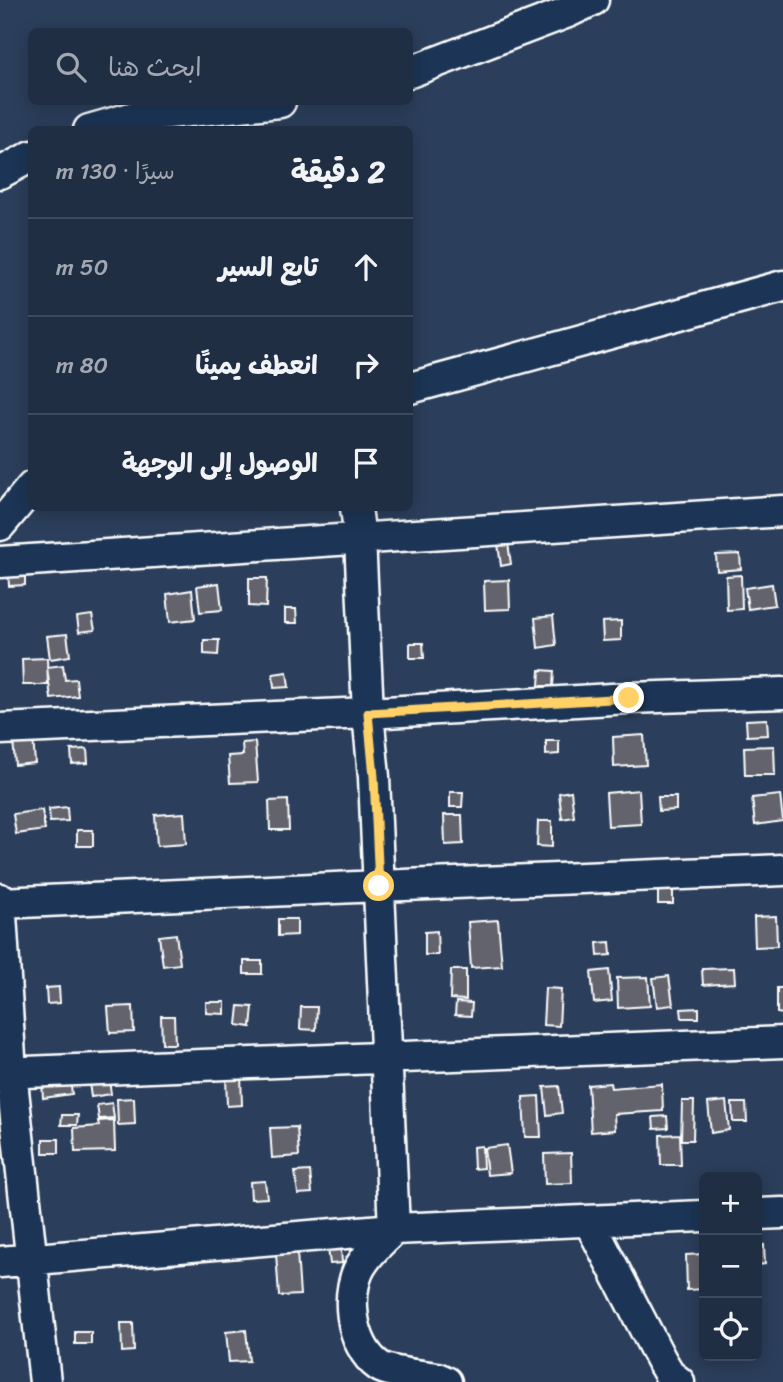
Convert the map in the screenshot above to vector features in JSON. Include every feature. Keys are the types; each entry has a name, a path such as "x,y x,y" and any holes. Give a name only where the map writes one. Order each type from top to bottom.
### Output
{"street":[{"path":"413,71 593,0"},
{"path":"103,126 138,116 243,118 273,105"},
{"path":"0,173 28,158"},
{"path":"413,387 783,286"},
{"path":"0,525 28,492"},
{"path":"356,511 374,777 394,1229 362,1262 352,1288 352,1310 357,1338 369,1357 380,1367 438,1378 446,1382"},
{"path":"0,562 783,511"},
{"path":"0,729 783,693"},
{"path":"45,1382 6,1073 0,901 783,870"},
{"path":"6,1073 783,1042"},
{"path":"762,1214 783,1213"},
{"path":"0,1262 394,1229 699,1216"},
{"path":"589,1221 661,1360 678,1382"}],"building":[{"path":"508,543 511,564 501,566 498,544"},
{"path":"740,554 741,569 717,571 716,555"},
{"path":"8,568 25,568 25,585 9,586"},
{"path":"741,575 742,609 727,610 726,576"},
{"path":"249,578 267,578 266,607 249,606"},
{"path":"509,580 510,609 485,610 484,581"},
{"path":"219,583 222,610 200,612 197,586"},
{"path":"772,584 775,605 748,609 745,588"},
{"path":"192,590 195,619 170,622 167,594"},
{"path":"285,609 296,609 297,623 285,623"},
{"path":"92,615 95,630 79,632 77,617"},
{"path":"553,616 556,645 538,648 535,618"},
{"path":"621,621 621,640 603,641 602,622"},
{"path":"67,634 70,656 50,659 47,636"},
{"path":"204,640 219,640 218,655 204,654"},
{"path":"410,643 423,643 424,658 410,658"},
{"path":"47,658 48,685 23,685 22,659"},
{"path":"63,665 65,680 76,679 78,696 51,699 47,667"},
{"path":"540,670 554,671 553,686 539,686"},
{"path":"287,672 289,687 274,688 273,674"},
{"path":"767,719 768,735 747,736 746,720"},
{"path":"644,735 646,765 614,767 613,737"},
{"path":"33,737 35,763 15,765 13,738"},
{"path":"546,741 559,741 559,754 546,755"},
{"path":"255,742 258,782 230,783 228,756 243,755 242,743"},
{"path":"774,746 775,775 745,775 744,747"},
{"path":"87,749 88,763 72,764 71,750"},
{"path":"639,790 641,824 608,826 606,793"},
{"path":"571,791 574,817 562,819 559,793"},
{"path":"450,792 463,792 462,807 450,807"},
{"path":"780,795 783,821 755,825 752,798"},
{"path":"658,797 676,797 676,810 659,811"},
{"path":"288,800 289,830 270,830 269,801"},
{"path":"67,807 68,821 50,822 49,809"},
{"path":"42,810 45,830 16,834 13,814"},
{"path":"184,813 186,844 157,846 155,815"},
{"path":"444,815 462,815 463,844 445,845"},
{"path":"538,821 552,821 552,847 537,846"},
{"path":"77,830 93,830 93,846 77,846"},
{"path":"673,886 673,904 658,904 658,887"},
{"path":"776,916 777,946 755,947 754,917"},
{"path":"278,919 297,919 297,935 278,936"},
{"path":"498,920 502,966 471,968 468,922"},
{"path":"437,931 438,955 425,955 425,932"},
{"path":"176,934 180,964 163,966 159,936"},
{"path":"610,942 611,955 598,956 597,943"},
{"path":"244,961 262,961 262,974 244,974"},
{"path":"734,968 735,983 703,985 702,969"},
{"path":"451,970 466,970 466,1000 450,999"},
{"path":"609,970 612,1001 594,1003 591,972"},
{"path":"669,976 673,1005 657,1007 653,978"},
{"path":"648,977 650,1006 618,1008 617,978"},
{"path":"59,987 60,1003 47,1004 46,988"},
{"path":"545,988 561,989 559,1026 543,1025"},
{"path":"777,988 783,988 783,1014 777,1013"},
{"path":"206,1002 225,1002 225,1014 206,1013"},
{"path":"456,1002 472,1003 471,1016 455,1015"},
{"path":"133,1006 134,1032 110,1033 108,1007"},
{"path":"239,1006 253,1007 251,1027 237,1025"},
{"path":"301,1007 317,1007 316,1030 300,1029"},
{"path":"699,1008 699,1018 682,1018 681,1009"},
{"path":"161,1016 174,1016 175,1044 162,1044"},
{"path":"241,1075 242,1105 227,1106 226,1076"},
{"path":"70,1079 72,1094 43,1098 42,1082"},
{"path":"109,1080 111,1094 91,1097 89,1083"},
{"path":"610,1083 611,1088 662,1084 663,1111 614,1114 615,1130 591,1132 588,1085"},
{"path":"559,1086 562,1113 547,1115 544,1087"},
{"path":"539,1096 541,1137 525,1137 523,1097"},
{"path":"134,1098 135,1124 118,1125 117,1099"},
{"path":"682,1101 694,1101 693,1140 681,1140"},
{"path":"726,1101 729,1130 711,1133 708,1103"},
{"path":"112,1103 114,1118 99,1119 97,1105"},
{"path":"732,1103 746,1103 747,1122 733,1122"},
{"path":"62,1115 78,1115 77,1125 61,1125"},
{"path":"667,1116 668,1128 654,1129 653,1117"},
{"path":"114,1120 115,1151 75,1152 74,1128 99,1126 98,1121"},
{"path":"297,1127 299,1156 272,1158 270,1128"},
{"path":"680,1134 681,1165 661,1165 660,1135"},
{"path":"43,1139 59,1139 59,1153 43,1153"},
{"path":"507,1145 511,1173 487,1175 484,1148"},
{"path":"482,1146 483,1168 474,1169 473,1147"},
{"path":"571,1153 572,1183 545,1184 544,1154"},
{"path":"310,1171 312,1193 298,1194 295,1172"},
{"path":"265,1181 267,1198 251,1199 250,1182"},
{"path":"762,1245 765,1264 762,1264"},
{"path":"341,1248 342,1263 330,1264 328,1249"},
{"path":"297,1252 300,1295 279,1296 276,1253"},
{"path":"699,1254 699,1289 687,1290 686,1255"},
{"path":"121,1323 133,1323 134,1351 122,1352"},
{"path":"246,1330 249,1361 229,1362 226,1332"},
{"path":"75,1332 91,1332 91,1344 75,1344"}],"route":[{"path":"379,886 368,713 629,698"}]}
